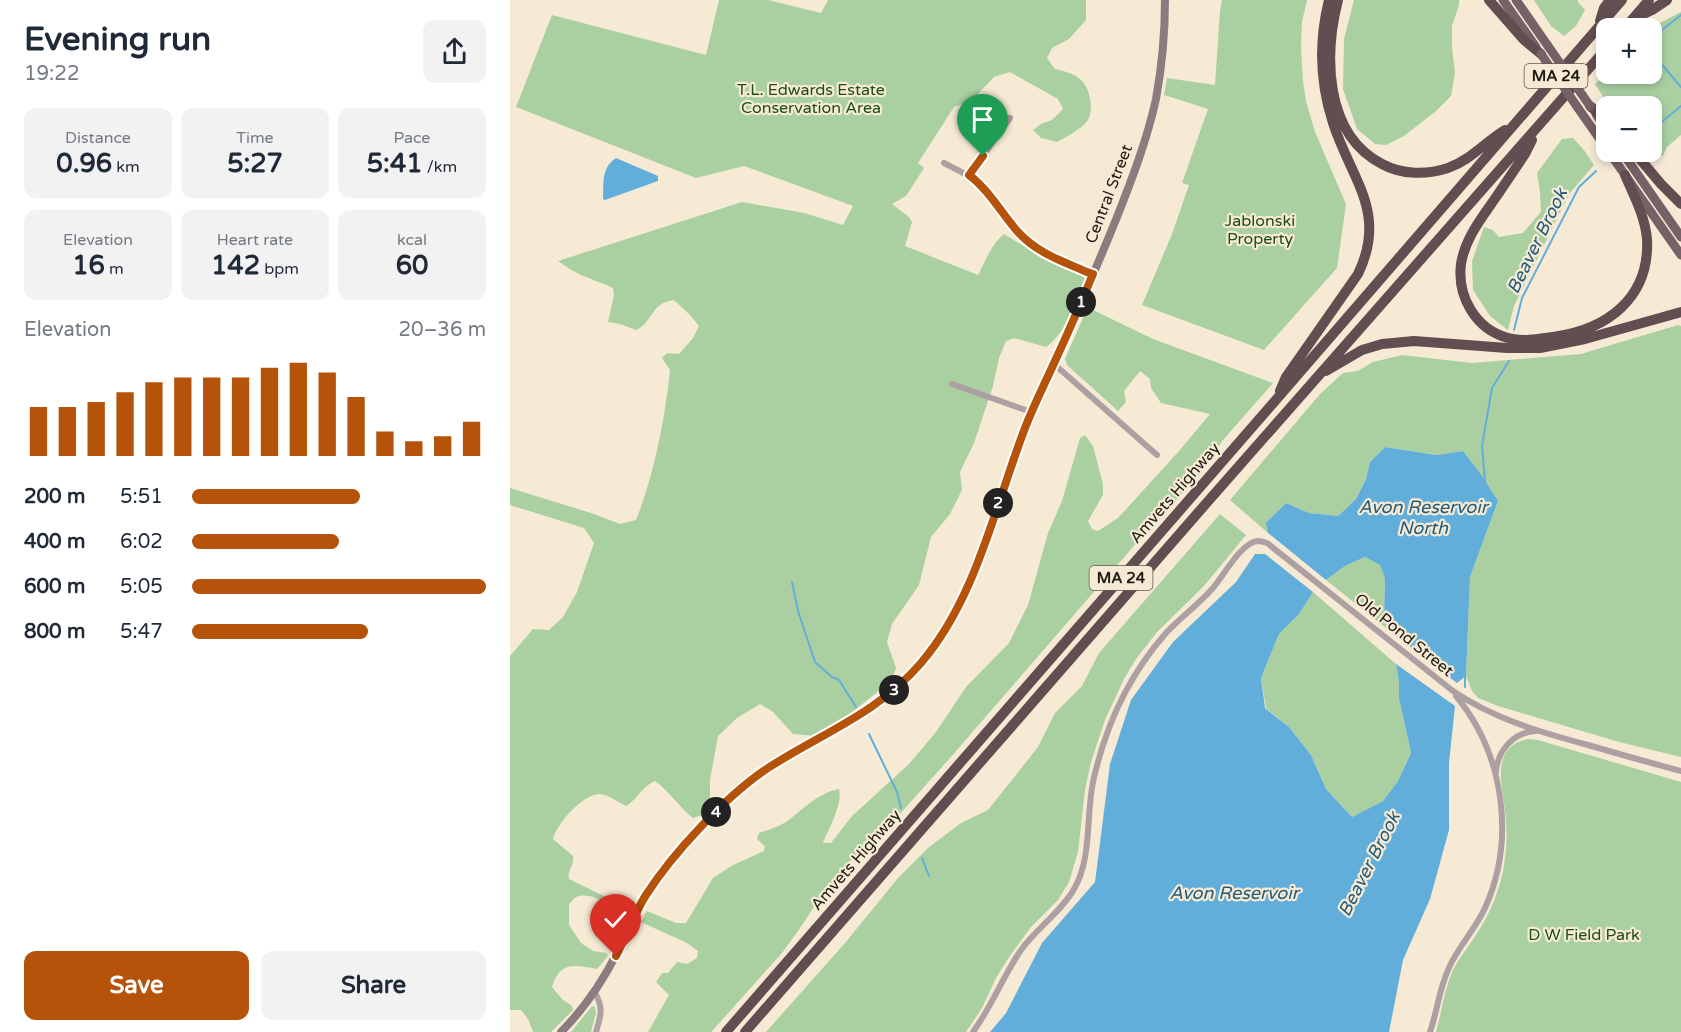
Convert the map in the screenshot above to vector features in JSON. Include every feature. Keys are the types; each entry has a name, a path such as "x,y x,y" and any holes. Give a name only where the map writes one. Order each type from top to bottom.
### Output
{"highway":[{"path":"1275,401 1286,377 1358,274 1365,259 1370,232 1368,210 1338,137 1326,94 1323,48 1324,24 1329,0"},
{"path":"1338,0 1331,45 1333,87 1337,109 1349,135 1371,158 1388,167 1404,171 1422,173 1436,171 1474,155 1491,138 1515,123"},
{"path":"1489,0 1524,40 1544,50"},
{"path":"1600,18 1610,0"},
{"name":"Amvets Highway","path":"1606,18 1622,0"},
{"path":"1634,18 1650,0"},
{"path":"1634,18 1652,10 1666,0"},
{"name":"Amvets Highway","path":"726,1032 1596,29"},
{"name":"Amvets Highway","path":"745,1032 1596,61"},
{"path":"1590,106 1596,111"},
{"path":"1538,128 1525,154 1470,236 1463,254 1461,276 1464,297 1472,313 1491,330 1508,338 1527,340 1569,334 1587,329 1607,319 1628,301 1642,274 1647,240 1642,214 1625,175"},
{"path":"1643,162 1681,204"},
{"path":"1320,374 1362,350 1393,342 1414,341 1506,348 1540,348 1571,342 1681,312"}],"main road":[{"path":"1503,0 1596,115"},
{"path":"1516,0 1578,108 1596,133"},
{"path":"1616,162 1681,255"},
{"path":"1629,162 1681,237"}],"street":[{"name":"Central Street","path":"561,1032 594,992 616,956 645,896 673,859 717,811 748,782 767,769 857,717 885,698 912,672 951,622 965,593 1031,412 1093,274 1136,166 1150,121 1162,59 1165,0"},
{"path":"969,175 1010,118"},
{"path":"944,163 969,175 1033,246 1048,255 1093,274"},
{"path":"1054,364 1157,455"},
{"path":"952,384 1031,412"},
{"name":"Old Pond Street","path":"973,1032 988,1011 1015,959 1075,888 1082,871 1089,804 1098,763 1127,688 1155,647 1175,624 1213,589 1244,548 1252,543 1258,541 1267,543 1453,691 1482,709 1536,731 1681,771"},
{"path":"1430,1032 1444,979 1484,910 1497,875 1501,850 1502,821 1496,772 1473,718 1453,691"},
{"path":"1496,772 1498,760 1504,748 1518,737 1530,731 1536,731"},
{"path":"594,992 601,1005 596,1032"}],"green space":[{"name":"T.L. Edwards Estate Conservation Area","path":"719,0 768,0 821,13 828,0 1086,0 1086,20 1069,39 1052,48 1047,58 1055,69 1075,76 1084,84 1089,93 1091,105 1088,120 1057,142 1041,138 1033,130 1052,120 1063,109 1058,99 1010,72 994,77 971,101 954,107 918,163 924,168 906,196 892,204 912,222 905,246 978,275 992,248 1004,234 1052,263 1085,278 1065,325 1046,347 1014,338 1006,341 974,443 960,472 962,490 950,514 931,537 919,585 892,624 887,642 896,668 891,681 845,718 816,736 793,734 772,711 760,704 737,718 718,736 710,780 710,804 702,815 693,818 655,781 626,806 606,795 593,795 579,804 565,818 553,839 573,856 569,879 614,901 626,911 627,916 624,919 609,905 589,896 576,897 569,904 569,925 581,943 593,951 607,953 608,956 597,969 575,966 559,973 552,987 562,999 572,1006 573,1010 551,1032 533,1032 528,1019 521,1010 510,1010 510,656 533,629 549,630 563,617 577,592 594,543 584,528 510,505 510,488 620,524 636,520 653,466 665,408 670,370 662,358 667,353 679,354 693,338 699,326 674,300 660,305 636,330 608,322 614,295 613,288 577,273 558,261 742,202 804,213 843,225 853,206 744,166 696,178 516,107 552,15 706,55"},
{"name":"Jablonski Property","path":"1222,0 1307,0 1302,22 1301,47 1306,101 1315,132 1346,204 1337,268 1264,350 1142,305 1172,234 1189,185 1182,183 1208,109 1164,95 1167,78 1215,85"},
{"path":"1354,0 1459,0 1452,26 1455,73 1451,96 1404,136 1386,145 1375,144 1357,129 1343,89 1344,39"},
{"path":"1534,0 1578,0 1585,10 1576,26 1564,36 1551,26"},
{"path":"1681,12 1681,135 1667,147 1663,156 1662,96 1603,96 1595,84 1662,84 1662,22"},
{"path":"1573,138 1594,165 1569,194 1514,306 1508,330 1490,316 1473,290 1472,261 1484,227 1493,230 1499,237 1523,233 1541,212 1537,173 1562,139"},
{"path":"1087,309 1153,339 1273,383 1223,440 1197,478 1145,533 950,758 890,825 847,864 820,897 782,953 713,1030 711,1032 648,1032 669,995 656,982 662,973 668,973 677,962 687,964 697,958 698,951 687,943 641,922 647,911 676,923 686,923 713,878 733,865 764,851 765,846 757,839 759,833 783,824 817,798 839,789 837,809 823,843 831,843 852,816 909,764 936,732 966,687 1009,643 1028,605 1048,533 1062,501 1080,438 1085,435 1093,446 1103,484 1103,495 1088,521 1092,529 1098,531 1118,518 1210,414 1161,403 1151,388 1150,379 1140,371 1124,391 1126,402 1118,411 1067,365 1065,359"},
{"path":"1681,326 1681,757 1619,742 1498,706 1478,698 1472,691 1466,676 1470,577 1498,501 1463,451 1436,455 1385,447 1370,462 1366,479 1356,499 1338,516 1309,513 1286,503 1267,523 1268,533 1230,500 1320,394 1343,373 1358,371 1373,362 1402,355 1472,363 1581,354"},
{"path":"1220,514 1246,535 1204,586 1157,632 1124,679 1105,720 1091,762 1085,790 1078,852 1069,882 1058,900 1031,927 1009,957 982,1008 966,1032 766,1032 845,943 898,878 928,848 961,823 988,810 1038,747 1055,713 1082,686 1099,653"},
{"path":"1365,557 1380,565 1385,579 1384,616 1391,632 1326,580 1345,566"},
{"path":"1313,592 1396,664 1399,698 1411,753 1398,781 1383,801 1352,817 1326,789 1311,755 1289,727 1266,708 1261,678 1279,634 1299,614"},
{"name":"D W Field Park","path":"1528,739 1681,782 1681,1032 1436,1032 1453,970 1486,917 1501,879 1506,835 1501,779 1503,758 1516,743"},
{"path":"592,1006 595,1007 596,1013 591,1032 571,1032"}],"water":[{"path":"616,158 658,176 658,181 603,199 606,171"},
{"name":"Avon Reservoir North","path":"1385,447 1436,455 1463,451 1498,501 1470,577 1466,676 1457,683 1391,632 1384,616 1385,579 1380,565 1365,557 1345,566 1326,580 1268,533 1266,523 1286,503 1309,513 1338,516 1356,499 1366,479 1370,462"},
{"name":"Avon Reservoir","path":"1255,554 1265,554 1313,592 1299,614 1279,634 1261,678 1265,708 1289,727 1311,755 1326,789 1352,817 1383,801 1398,781 1411,753 1399,698 1396,664 1455,706 1449,763 1449,830 1430,899 1403,960 1389,1032 990,1032 1006,1013 1042,943 1095,882 1110,764 1131,700 1173,642 1236,582"}],"waterway":[{"path":"1662,30 1681,15"},
{"path":"1662,65 1681,87"},
{"name":"Beaver Brook","path":"1662,122 1681,106"},
{"name":"Beaver Brook","path":"1514,330 1522,298 1579,187 1596,171"},
{"name":"Beaver Brook","path":"1485,482 1482,446 1492,388 1509,361"},
{"path":"792,582 798,611 815,662 839,680 856,707"},
{"name":"Beaver Brook","path":"1465,674 1465,687"},
{"path":"869,734 897,792 901,808"},
{"path":"922,858 929,876"}],"route":[{"path":"616,956 645,896 673,859 712,816 748,782 767,769 837,729 885,698 929,653 960,605 1024,429 1093,274 1048,255 1019,233 969,175 983,156"}]}
